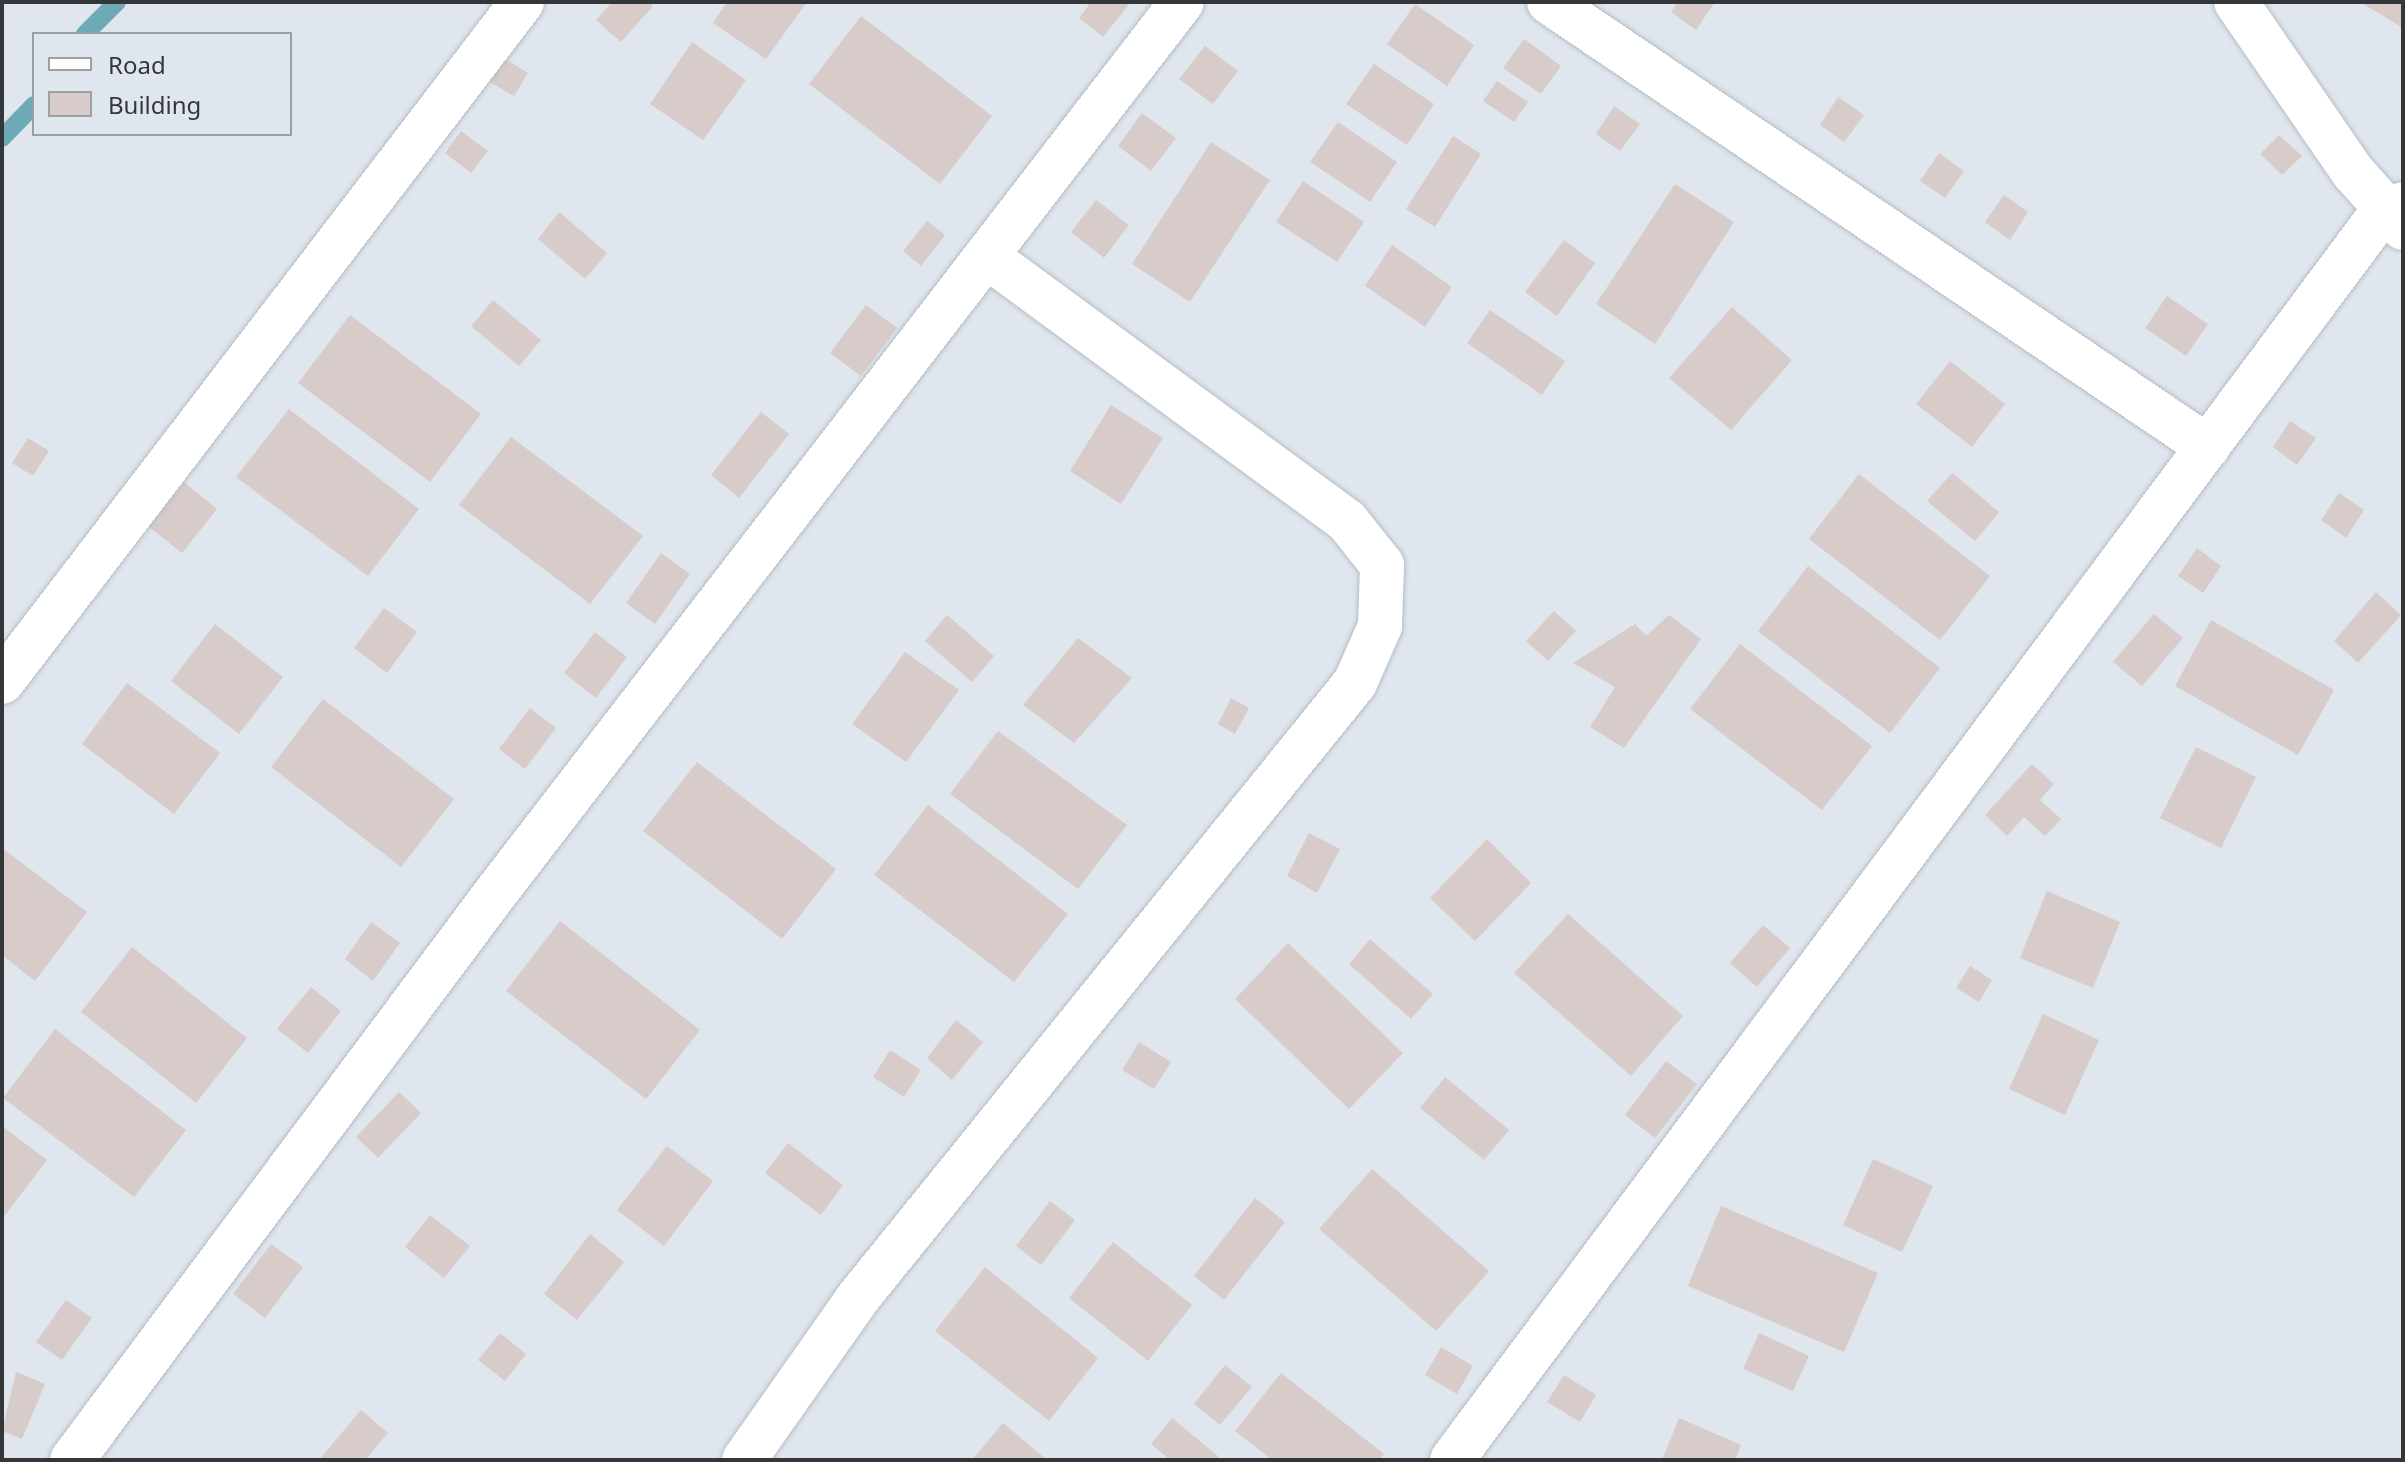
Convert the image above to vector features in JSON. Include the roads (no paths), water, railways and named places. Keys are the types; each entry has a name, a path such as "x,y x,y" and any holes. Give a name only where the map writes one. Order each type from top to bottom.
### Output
{"street":[{"path":"2,682 522,2"},
{"path":"72,1460 494,895 989,258 1182,2"},
{"path":"1549,2 2208,447"},
{"path":"1452,1460 2208,447 2396,214 2236,2"},
{"path":"744,1460 857,1299 1355,683 1380,626 1382,565 1347,521 989,258"}],"waterway":[{"path":"87,32 117,2"},
{"path":"2,138 32,107"}]}
